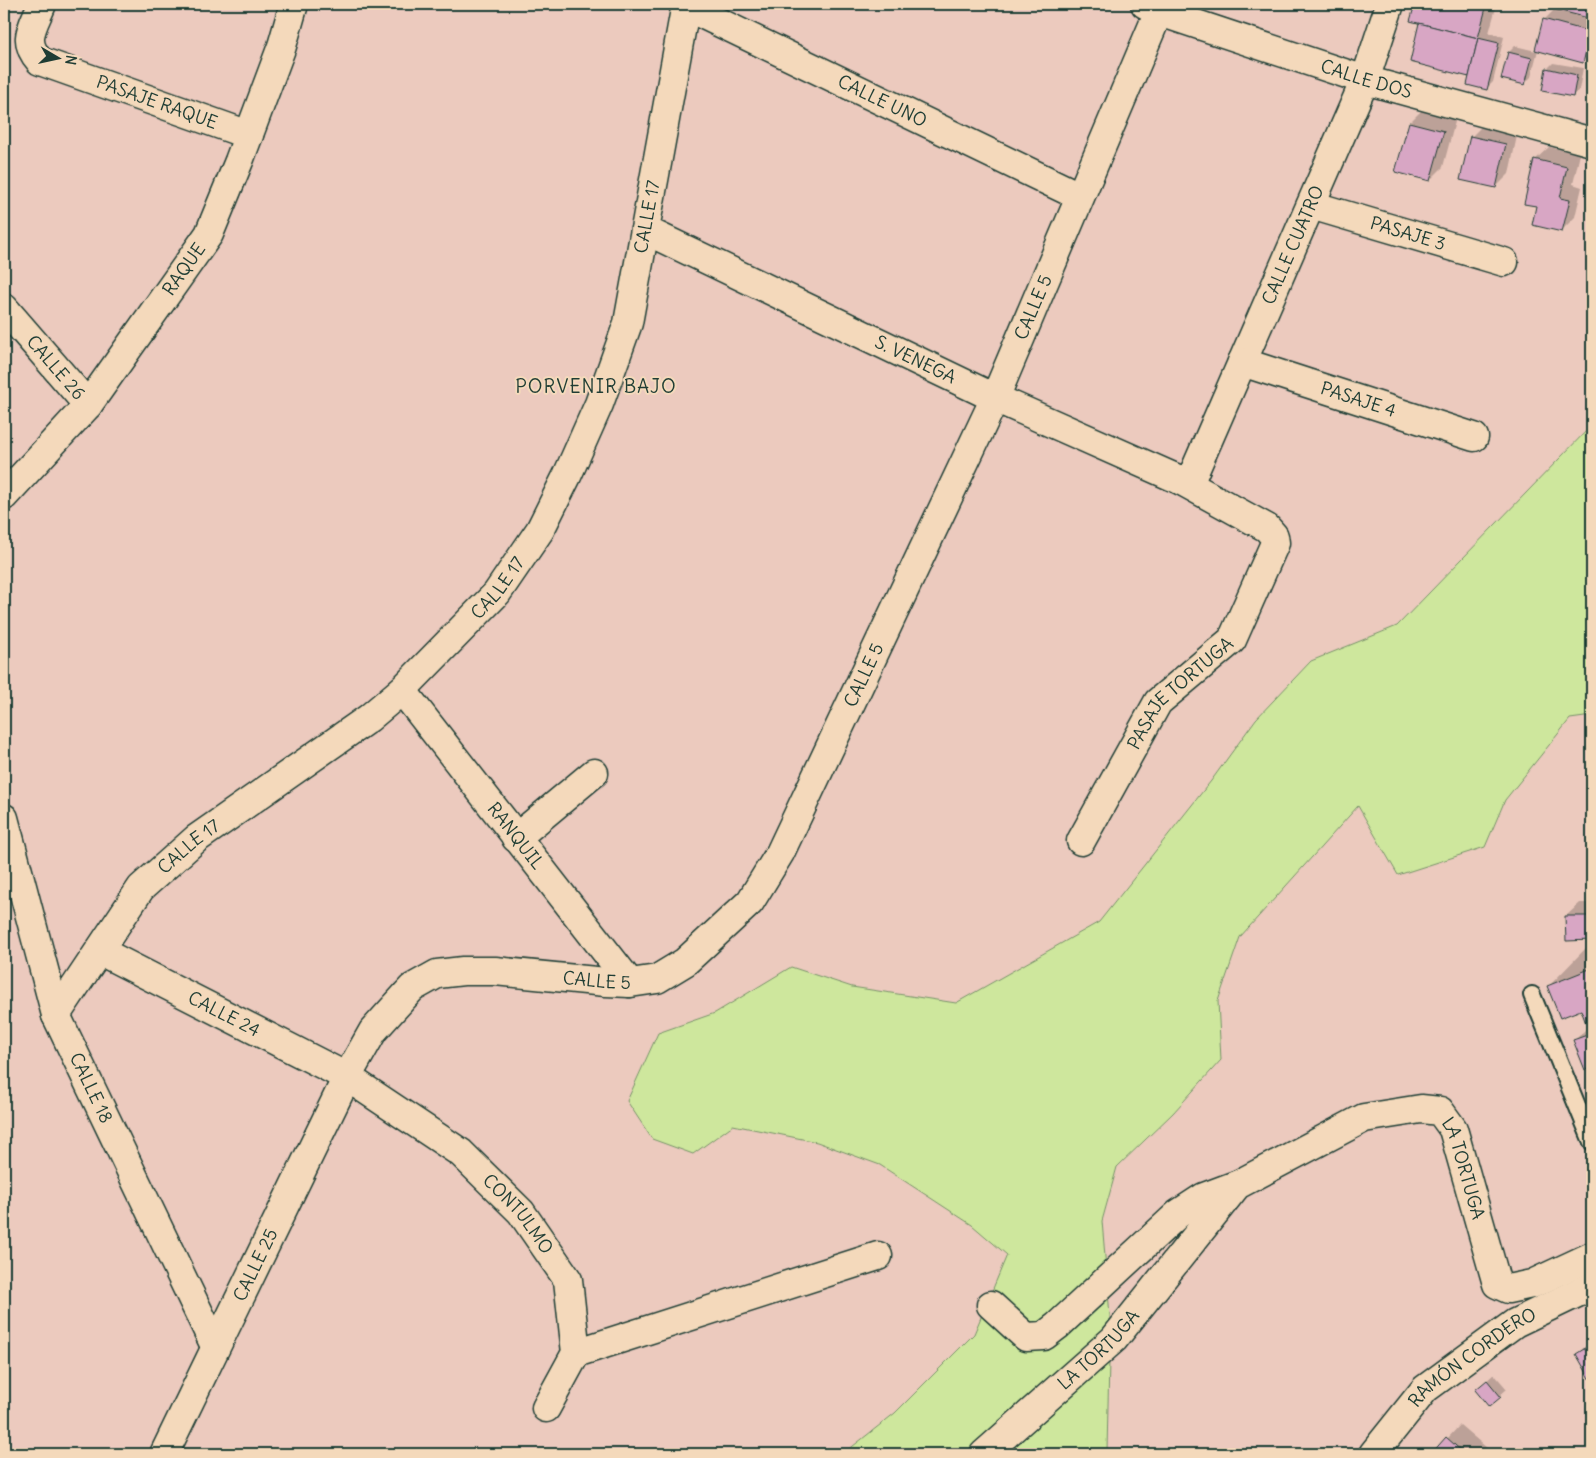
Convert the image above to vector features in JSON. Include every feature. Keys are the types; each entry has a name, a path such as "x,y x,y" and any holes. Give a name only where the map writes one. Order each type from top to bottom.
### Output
{"street":[{"name":"PASAJE RAQUE","path":"42,4 28,39 32,52 40,61 249,136"},
{"name":"RAQUE","path":"4,496 88,404 209,234 249,136 282,46 294,4"},
{"name":"CALLE CUATRO","path":"1184,482 1242,362 1365,80 1390,4"},
{"name":"CALLE UNO","path":"685,5 1080,196"},
{"name":"CALLE 17","path":"56,1015 141,888 196,839 369,718 402,690 497,593 540,530 567,476 599,404 628,323 685,5"},
{"name":"CALLE DOS","path":"1156,6 1365,80 1592,142"},
{"name":"CALLE 5","path":"347,1077 372,1031 412,988 437,974 463,971 495,971 606,982 657,979 685,962 750,902 780,854 995,398 1080,196 1156,6"},
{"name":"PASAJE 3","path":"1311,204 1504,262"},
{"name":"S. VENEGA","path":"645,230 995,398 1184,482"},
{"name":"CALLE 26","path":"4,308 88,404"},
{"name":"PASAJE 4","path":"1242,362 1474,437"},
{"name":"PASAJE TORTUGA","path":"1081,841 1158,702 1228,646 1232,640 1275,543 1274,536 1267,528 1184,482"},
{"name":"RANQUIL","path":"402,690 630,982"},
{"path":"516,838 594,773"},
{"name":"CALLE 18","path":"4,818 56,1015 215,1346"},
{"name":"CALLE 24","path":"100,951 347,1077"},
{"name":"CALLE 25","path":"164,1454 347,1077"},
{"name":"CONTULMO","path":"347,1077 461,1153 521,1212 568,1280 576,1353"},
{"name":"LA TORTUGA","path":"991,1305 1026,1337 1044,1336 1178,1214 1204,1197 1237,1185 1364,1118 1421,1109 1440,1111 1453,1129 1498,1284 1508,1288 1532,1284 1592,1256"},
{"name":"LA TORTUGA","path":"984,1454 1114,1340 1237,1185"},
{"path":"546,1408 576,1353 878,1256"},
{"name":"RAMÓN CORDERO","path":"1373,1454 1426,1389 1515,1322 1592,1286"}],"lane":[{"path":"1532,995 1592,1142"}],"green space":[{"path":"1592,425 1592,716 1570,719 1505,800 1485,847 1398,875 1358,806 1240,937 1218,1001 1221,1060 1173,1113 1117,1167 1102,1221 1110,1316 1107,1451 1104,1454 843,1454 895,1413 974,1334 1007,1255 972,1225 880,1165 817,1142 733,1125 693,1154 652,1139 627,1101 658,1033 715,1013 791,967 852,987 956,1003 1099,922 1211,781 1256,719 1311,661 1397,626"}],"building":[{"path":"1415,4 1487,4 1478,38 1410,21"},
{"path":"1536,4 1563,4 1561,11"},
{"path":"1563,4 1592,4 1592,19 1561,11"},
{"path":"1543,19 1591,32 1583,63 1535,50"},
{"path":"1419,23 1478,38 1469,77 1410,62"},
{"path":"1478,38 1499,43 1487,90 1467,85"},
{"path":"1508,52 1532,58 1525,85 1501,79"},
{"path":"1546,68 1577,75 1573,97 1542,91"},
{"path":"1409,122 1444,131 1430,181 1395,172"},
{"path":"1470,136 1506,144 1496,188 1460,180"},
{"path":"1534,159 1567,167 1560,198 1570,200 1562,232 1532,225 1536,206 1524,204"},
{"path":"1565,916 1592,916 1592,940 1566,941"},
{"path":"1592,968 1592,1067 1585,1070 1573,1040 1590,1034 1581,1010 1560,1018 1547,986"},
{"path":"1592,1344 1592,1382 1576,1354"},
{"path":"1487,1380 1501,1397 1489,1407 1475,1390"},
{"path":"1446,1437 1465,1454 1431,1454"}],"district":[{"name":"PORVENIR BAJO","path":"596,386"}]}
